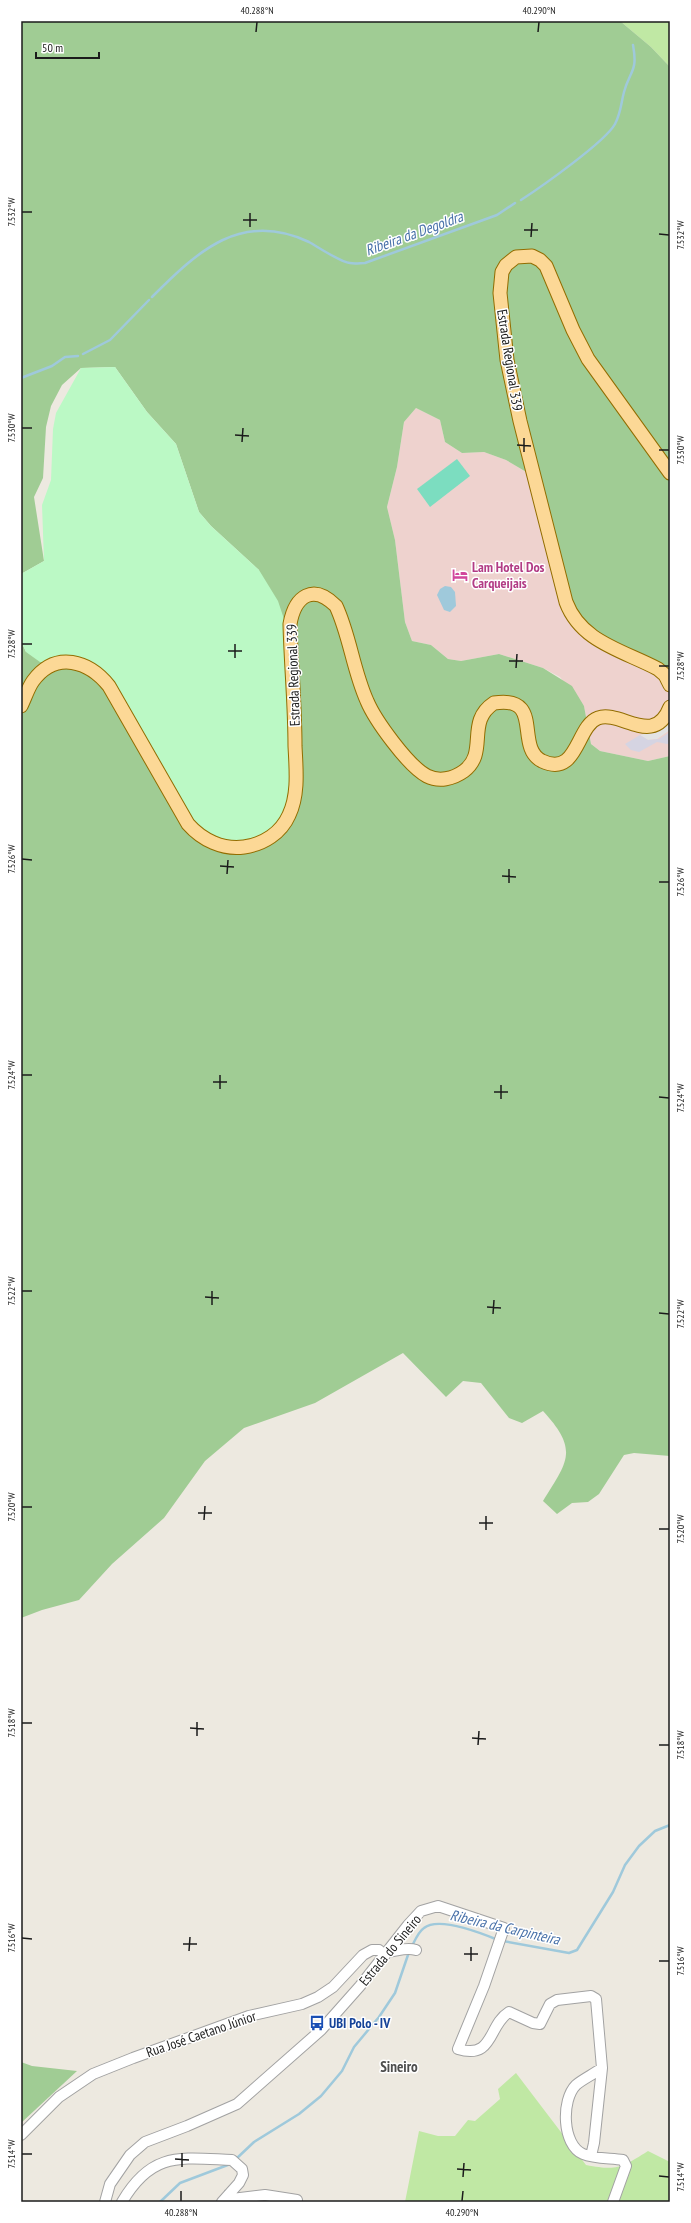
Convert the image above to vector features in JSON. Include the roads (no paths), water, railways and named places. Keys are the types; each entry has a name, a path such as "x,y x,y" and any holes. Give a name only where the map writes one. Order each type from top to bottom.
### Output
{"main road":[{"name":"Estrada Regional 339","path":"670,473 588,359 573,330 546,266 540,260 532,256 523,256 510,261 502,272 500,286 507,360 520,421 566,602 570,612 582,629 595,638 658,669 665,675 670,684"},
{"name":"Estrada Regional 339","path":"21,706 33,681 43,671 52,666 68,662 78,663 93,670 109,686 188,824 205,839 222,846 239,848 259,844 272,837 289,816 294,802 296,753 290,624 296,605 308,596 322,596 329,599 336,606 363,691 372,712 393,742 416,767 428,776 446,779 466,770 474,759 476,751 479,718 494,702 510,702 523,711 533,753 541,761 554,764 569,758 589,724 597,718 611,717 636,726 647,726 660,720 670,707"}],"street":[{"name":"Estrada do Sineiro","path":"105,2202 110,2184 130,2155 140,2146 145,2142 187,2126 236,2104 321,2030 387,1953 408,1925 422,1911 438,1906 504,1928 501,1940 458,2049 478,2051 488,2043 502,2016 509,2012 533,2023 540,2024 550,2004 557,2000 591,1996 596,1999 602,2068 594,2143 591,2156"},
{"path":"387,1953 412,1949"},
{"name":"Rua José Caetano Júnior","path":"21,2135 59,2097 93,2074 249,2016 302,2004 318,1997 333,1987 363,1955 372,1950 379,1950 387,1953"},
{"path":"602,2068 575,2086 568,2104 565,2126 571,2144 583,2154 623,2160 625,2163 626,2166 613,2202"},
{"path":"122,2202 130,2189 149,2169 164,2161 177,2158 235,2162 244,2175 239,2183 225,2198"},
{"path":"225,2198 232,2199 265,2195 297,2200"}],"water":[{"path":"445,586 451,587 455,592 456,606 450,612 444,610 437,595 440,589"}],"waterway":[{"name":"Ribeira da Degoldra","path":"521,200 586,153 599,142 615,124 620,112 626,85 634,66 635,61 633,45"},
{"name":"Ribeira da Degoldra","path":"152,297 186,264 204,251 222,240 242,233 262,231 285,233 309,242 336,258 346,262 365,263 497,215 515,203"},
{"name":"Ribeira da Degoldra","path":"83,354 110,340 149,300"},
{"name":"Ribeira da Degoldra","path":"21,378 52,366 65,357 78,356"},
{"name":"Ribeira da Carpinteira","path":"503,1941 569,1953 577,1950 613,1892 625,1865 639,1846 655,1831 670,1825"},
{"name":"Ribeira da Carpinteira","path":"412,1946 422,1929 431,1925 440,1924 460,1927 498,1940"},
{"name":"Ribeira da Carpinteira","path":"236,2159 254,2142 299,2114 321,2096 342,2071 354,2047 379,2017 395,1993 409,1952"},
{"name":"Ribeira da Carpinteira","path":"160,2202 180,2183 233,2163"}],"place":[{"name":"Lam Hotel Dos Carqueijais","path":"460,575"},
{"name":"UBI Polo - IV","path":"317,2023"}],"district":[{"name":"Sineiro","path":"399,2066"}]}
